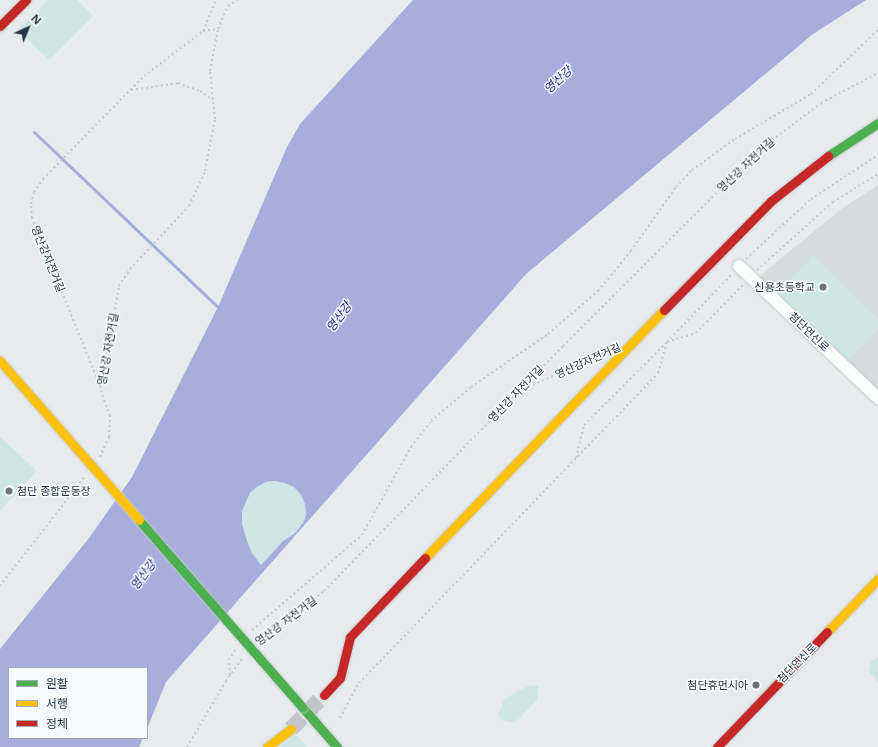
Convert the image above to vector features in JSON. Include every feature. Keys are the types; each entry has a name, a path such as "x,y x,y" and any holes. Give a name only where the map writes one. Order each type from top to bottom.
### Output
{"street":[{"path":"0,26 26,0"},
{"path":"324,695 340,678 350,637 706,266 771,201 806,172 842,146 878,123"},
{"name":"첨단연신로","path":"739,266 878,398"},
{"path":"0,361 337,747"},
{"name":"첨단연신로","path":"717,747 878,579"},
{"path":"267,747 291,729"}],"path":[{"name":"영산강자전거길","path":"203,31 216,0"},
{"path":"213,100 210,71 218,29 228,6 237,0"},
{"name":"영산강자전거길","path":"100,388 32,218 34,192 76,144 144,76 203,31 218,29"},
{"path":"248,634 362,535 411,447 431,421 467,390 548,334 598,291 631,250 676,187 692,170 736,139 811,94 878,30"},
{"name":"영산강 자전거길","path":"255,645 295,616 319,596 518,392 764,146 821,103 878,73"},
{"path":"130,90 178,83 200,91 213,100"},
{"name":"영산강 자전거길","path":"98,460 103,454 109,437 110,416 100,388 119,286 130,268 189,206 205,171 215,119 213,100"},
{"path":"576,458 584,425 668,342 739,266 812,199 878,155"},
{"path":"668,342 696,333 751,276 833,202 878,174"},
{"path":"340,718 359,683 658,373 668,342"},
{"name":"영산강자전거길","path":"518,392 608,352"},
{"path":"0,586 88,473"},
{"path":"230,675 229,660 236,647"},
{"name":"영산강 자전거길","path":"187,747 230,675 246,655"}],"shaded area":[{"path":"48,0 77,0 93,16 49,60 18,30"},
{"name":"신용초등학교","path":"878,185 878,393 761,280 762,274 841,209"},
{"path":"813,256 878,319 878,329 846,362 776,294"},
{"name":"첨단 종합운동장","path":"0,437 37,471 0,511"},
{"path":"275,481 294,487 301,495 305,504 306,515 303,523 294,534 275,549 261,565 252,553 246,538 242,524 242,511 250,493 266,482"},
{"path":"878,657 878,682 868,671 871,661"},
{"path":"532,685 539,686 537,700 515,723 501,720 498,715 504,700 517,691"},
{"path":"296,734 307,747 280,747"}],"water":[{"name":"영산강","path":"413,0 866,0 813,34 526,274 166,682 148,727 148,667 8,667 8,739 143,739 139,747 0,747 0,649 89,538 132,477 218,307 287,147 300,124","holes":["275,481 294,487 301,495 305,504 306,515 303,523 294,534 283,541 261,565 252,553 246,538 242,524 242,511 250,493 266,482"]}],"waterway":[{"path":"34,132 218,307"}],"tunnel":[{"path":"291,729 324,695"}],"traffic: fast":[{"path":"828,156 878,123"},
{"path":"139,520 303,708"},
{"path":"303,708 337,747"}],"traffic: slow":[{"path":"425,558 664,310"},
{"path":"0,361 139,520"},
{"path":"827,632 878,579"},
{"path":"267,747 291,729"}],"traffic: jam":[{"path":"0,26 26,0"},
{"path":"664,310 771,201 828,156"},
{"path":"324,695 340,678 350,637 425,558"},
{"path":"717,747 827,632"}],"place":[{"name":"신용초등학교","path":"823,287"},
{"name":"첨단 종합운동장","path":"9,491"},
{"name":"첨단휴먼시아","path":"756,685"}]}
